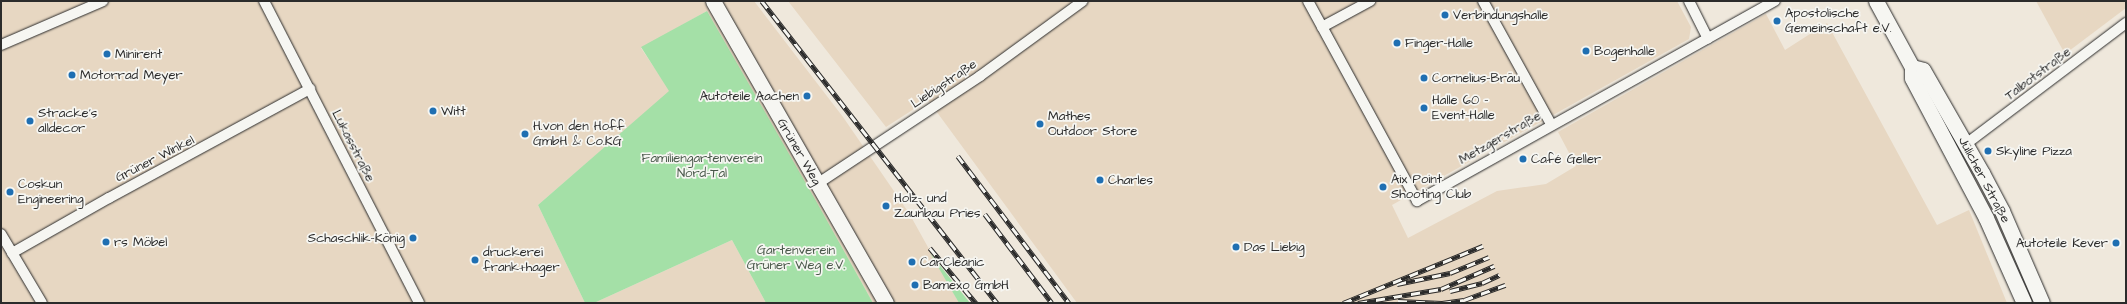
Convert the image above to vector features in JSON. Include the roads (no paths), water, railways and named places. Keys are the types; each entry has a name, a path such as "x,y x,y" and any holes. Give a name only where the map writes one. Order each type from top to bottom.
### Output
{"main road":[{"name":"Grüner Weg","path":"713,1 886,303"},
{"name":"Jülicher Straße","path":"1876,1 1912,67 1912,78 1986,218 2024,303"},
{"name":"Jülicher Straße","path":"1912,67 1923,70 1966,144 2002,211 2042,303"},
{"path":"1952,153 1966,144"}],"street":[{"path":"1,45 104,1"},
{"name":"Lukasstraße","path":"264,1 419,303"},
{"name":"Liebigstraße","path":"817,184 980,76 1083,1"},
{"name":"Metzgerstraße","path":"1308,1 1417,201 1551,124 1708,39 1774,1"},
{"path":"1322,28 1370,1"},
{"path":"1483,1 1551,124"},
{"path":"1689,1 1708,39"},
{"name":"Talbotstraße","path":"1966,144 2126,23"},
{"name":"Grüner Winkel","path":"12,253 109,198 310,90"},
{"path":"1,234 42,303"}],"railway":[{"path":"762,1 997,303"},
{"path":"958,156 1069,303"},
{"path":"985,214 1052,303"},
{"path":"1343,303 1483,246"},
{"path":"930,248 976,303"},
{"path":"1397,284 1450,273 1489,257"},
{"path":"1358,303 1441,289 1494,266"},
{"path":"1450,291 1482,283 1499,275"},
{"path":"1398,301 1442,303 1464,300 1505,285"}],"place":[{"name":"Verbindungshalle","path":"1445,15"},
{"name":"Apostolische Gemeinschaft e.V.","path":"1777,21"},
{"name":"Finger-Halle","path":"1397,43"},
{"name":"Bogenhalle","path":"1586,51"},
{"name":"Minirent","path":"107,54"},
{"name":"Motorrad Meyer","path":"72,75"},
{"name":"Cornelius-Bräu","path":"1424,78"},
{"name":"Autoteile Aachen","path":"807,96"},
{"name":"Halle 60 - Event-Halle","path":"1424,108"},
{"name":"Witt","path":"433,111"},
{"name":"Stracke's alldecor","path":"30,121"},
{"name":"Mathes Outdoor Store","path":"1040,124"},
{"name":"H.von den Hoff GmbH & Co.KG","path":"525,134"},
{"name":"Skyline Pizza","path":"1988,151"},
{"name":"Café Geller","path":"1523,159"},
{"name":"Charles","path":"1100,180"},
{"name":"Aix Point Shooting Club","path":"1383,187"},
{"name":"Coskun Engineering","path":"10,192"},
{"name":"Holz- und Zaunbau Pries","path":"886,206"},
{"name":"Schaschlik-König","path":"413,238"},
{"name":"rs Möbel","path":"106,242"},
{"name":"Autoteile Kever","path":"2116,243"},
{"name":"Das Liebig","path":"1236,247"},
{"name":"druckerei frank+hager","path":"475,260"},
{"name":"CarCleanic","path":"912,262"},
{"name":"Bamexo GmbH","path":"915,285"}],"park label":[{"name":"Familiengartenverein Nord-Tal","path":"702,166"},
{"name":"Gartenverein Grüner Weg e.V.","path":"796,258"}]}
